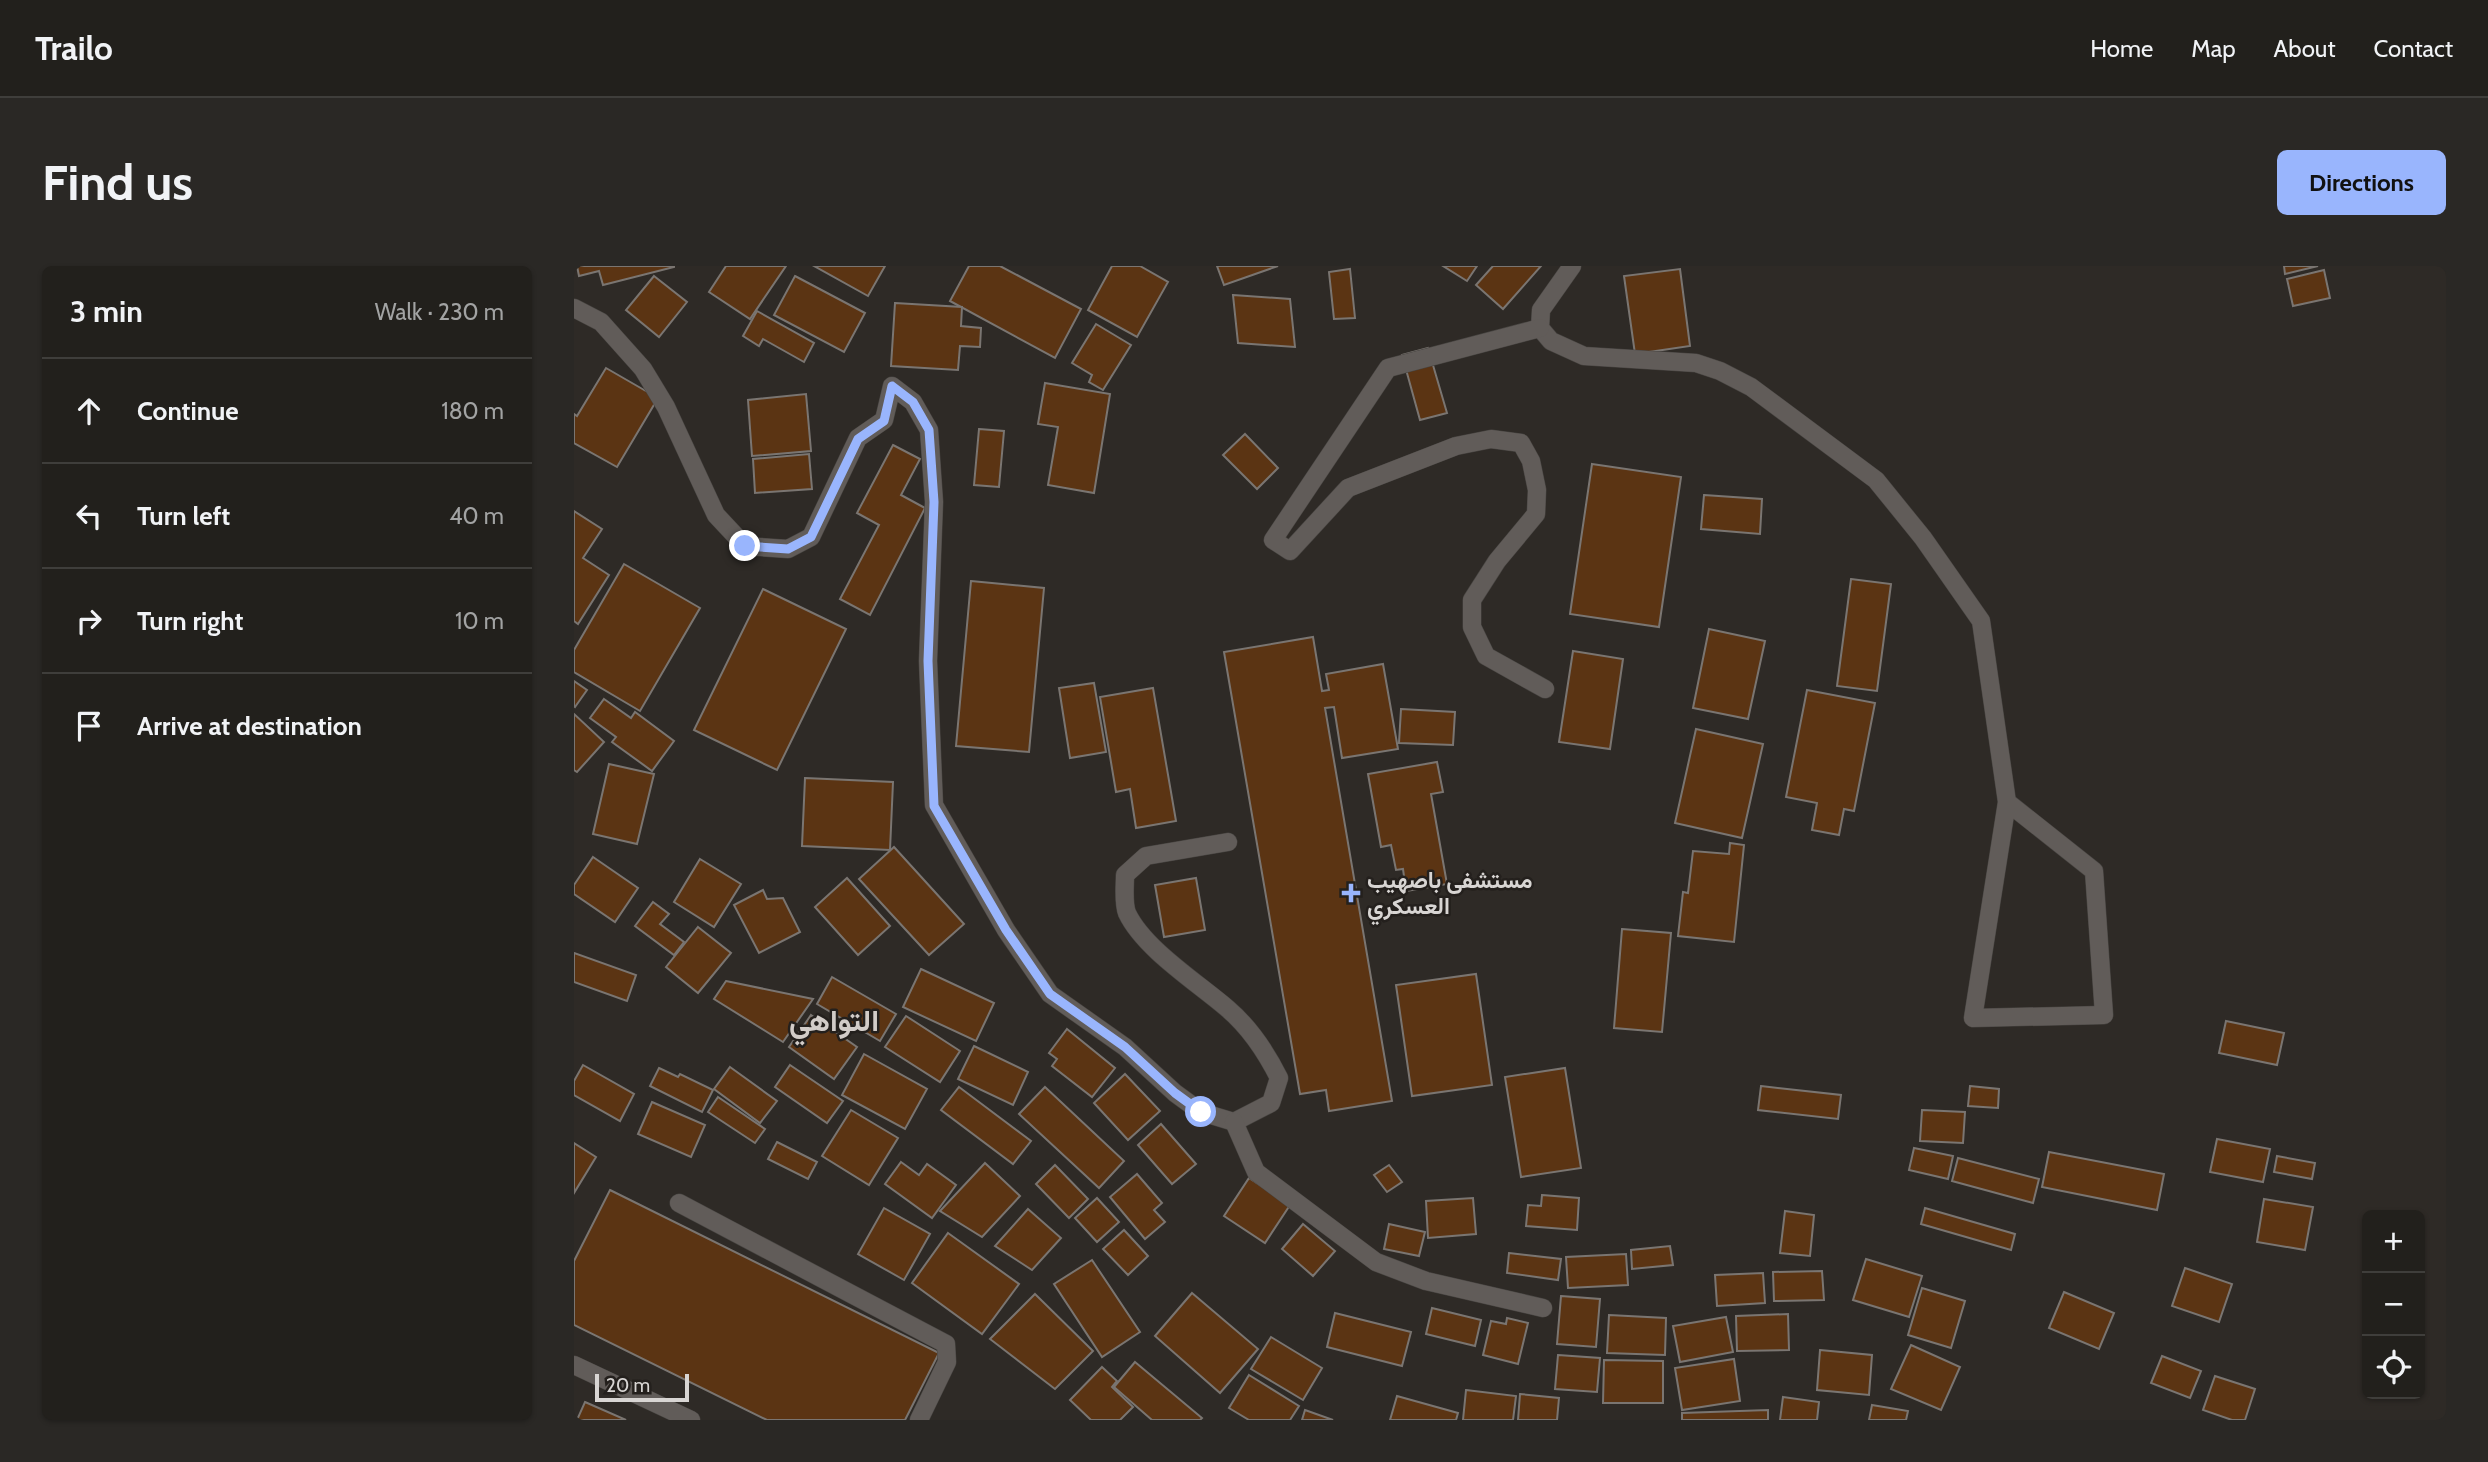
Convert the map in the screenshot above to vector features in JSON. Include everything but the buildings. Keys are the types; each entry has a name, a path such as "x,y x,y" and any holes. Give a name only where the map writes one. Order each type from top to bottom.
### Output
{"street":[{"path":"1572,266 1541,310 1540,328 1551,341 1584,356 1696,363 1751,387 1876,480 1923,538 1980,621 2007,802 1973,1018 2104,1015 2094,871 2007,802"},
{"path":"574,309 601,323 643,369 666,407 716,515 745,546 788,549 811,537 858,439 884,421 892,386 913,402 929,430 934,502 928,661 934,806 1006,930 1050,994 1125,1047 1175,1093 1201,1112 1234,1122 1272,1103 1279,1079 1268,1056 1230,1010 1204,991 1149,942 1126,911 1125,875 1146,856 1228,842"},
{"path":"1540,328 1388,368 1273,540 1290,551 1348,488 1457,446 1491,439 1521,443 1531,461 1537,490 1536,514 1497,561 1472,600 1472,627 1486,656 1545,689"},
{"path":"1234,1122 1256,1172 1376,1262 1426,1281 1543,1308"},
{"path":"679,1203 946,1344 947,1362 919,1420"},
{"path":"574,1365 691,1420"}],"place":[{"name":"مستشفى باصهيب العسكري","path":"1351,893"}],"district":[{"name":"التواهي","path":"834,1021"}],"route":[{"path":"745,546 788,549 811,537 858,439 884,421 892,386 913,402 929,430 934,502 928,661 934,806 1006,930 1050,994 1125,1047 1175,1093 1201,1112"}]}
